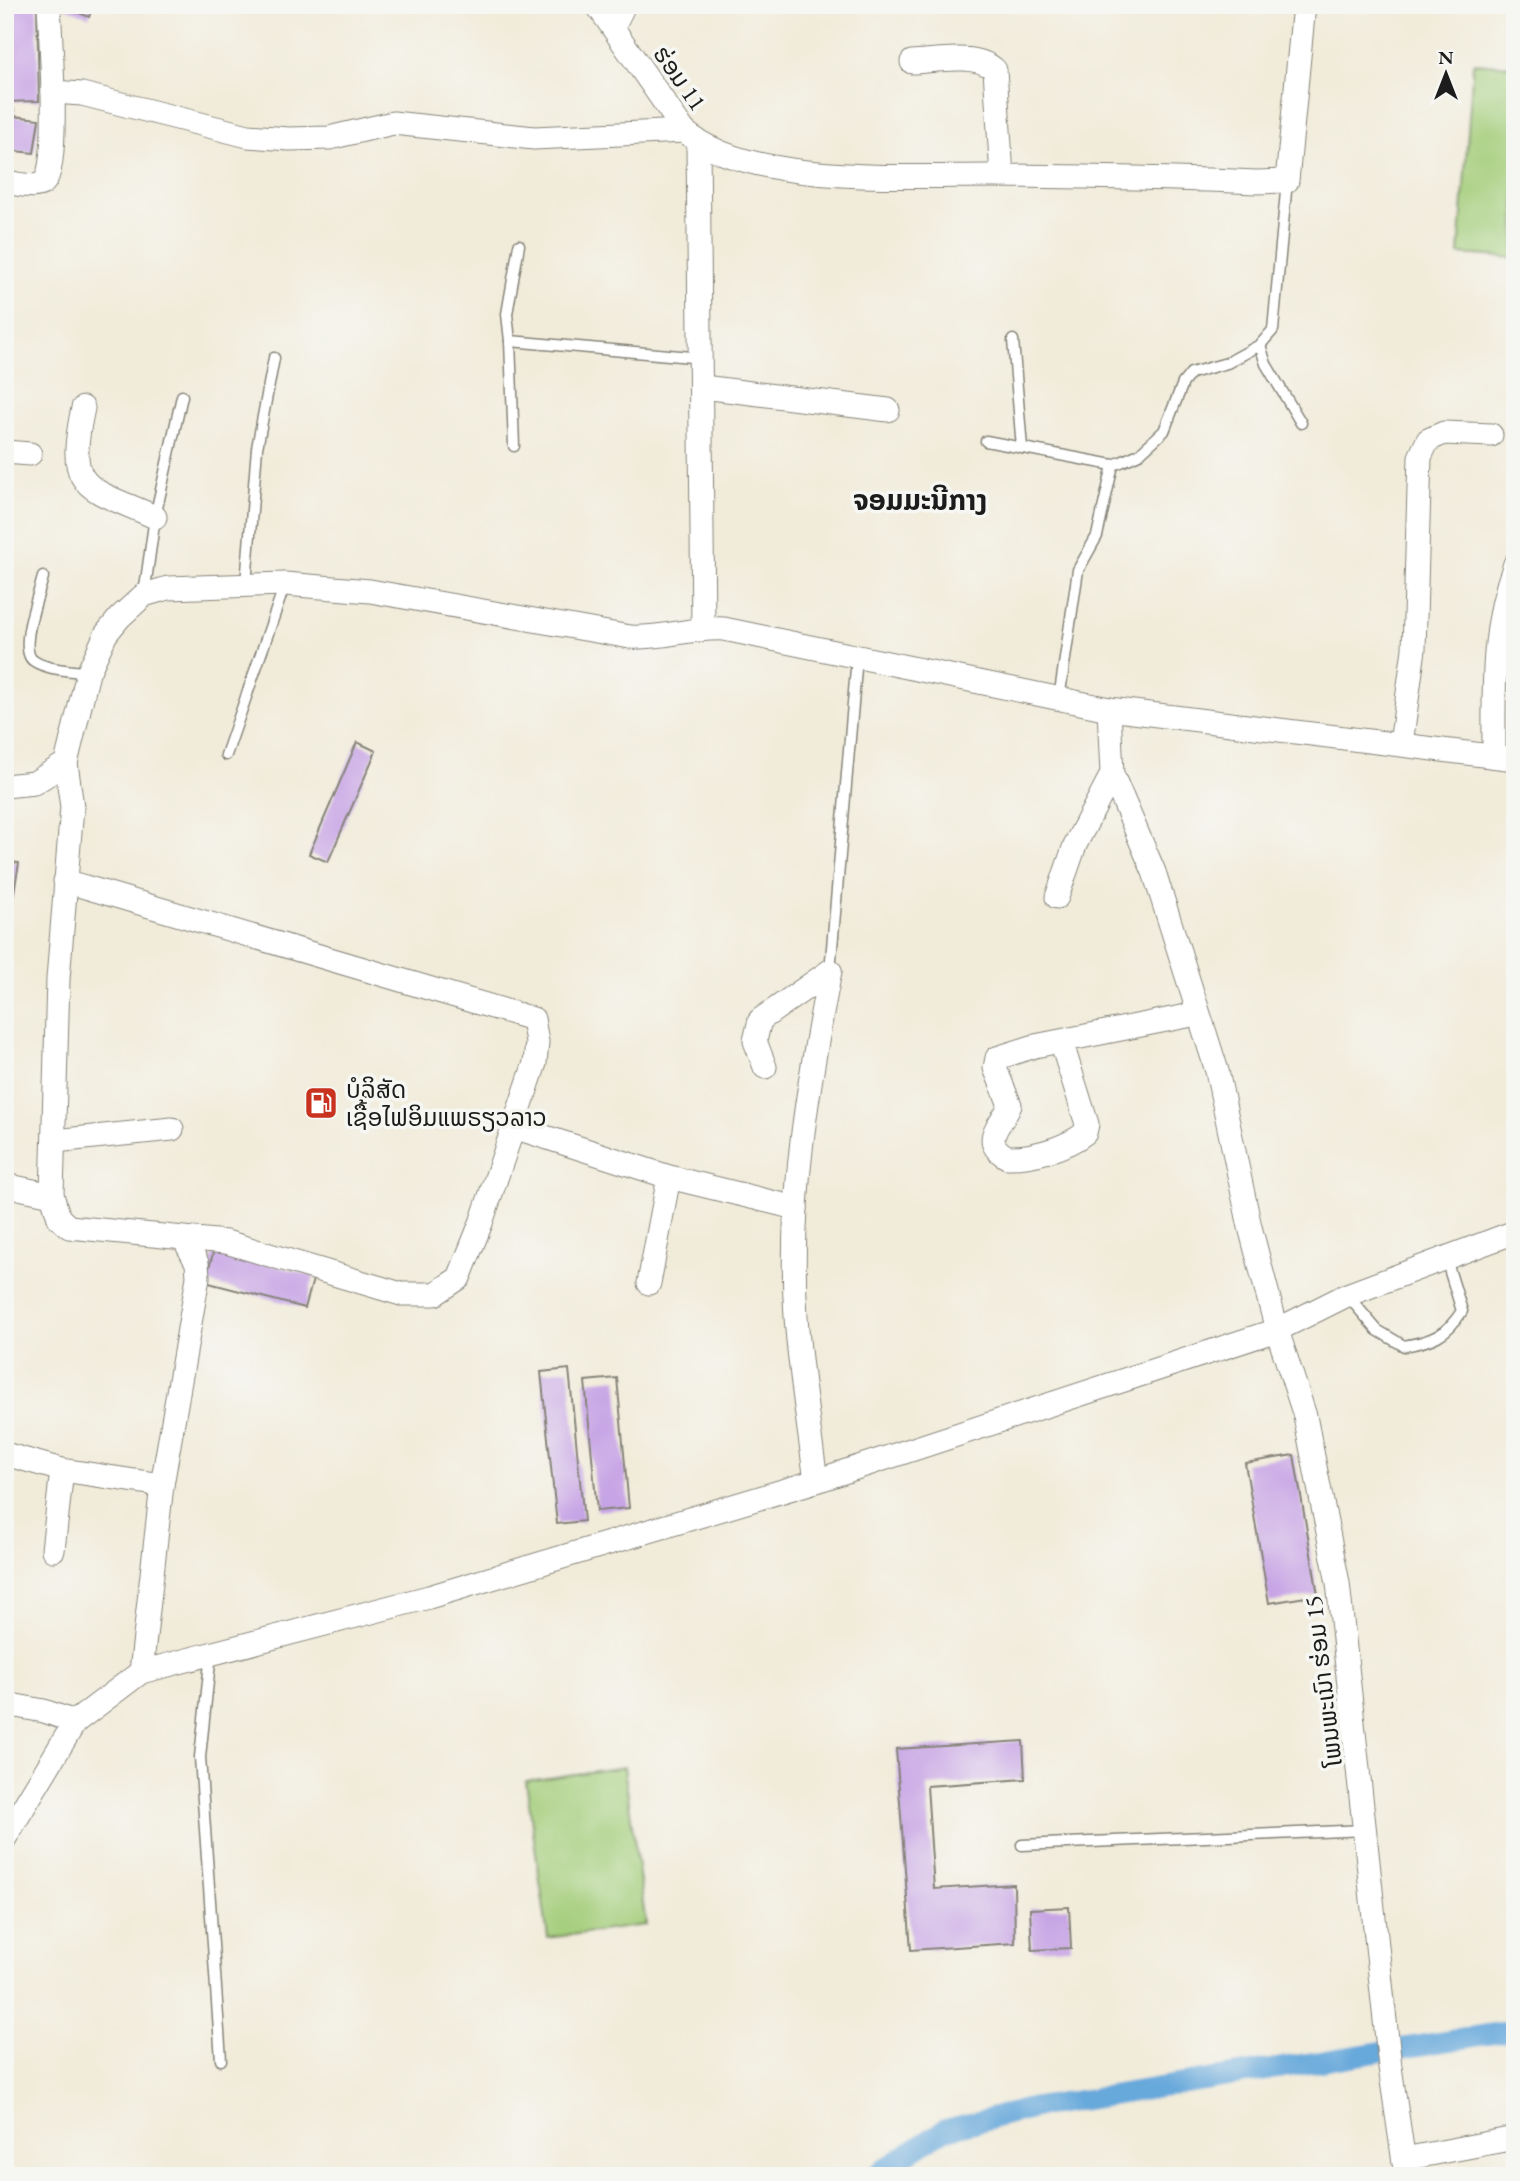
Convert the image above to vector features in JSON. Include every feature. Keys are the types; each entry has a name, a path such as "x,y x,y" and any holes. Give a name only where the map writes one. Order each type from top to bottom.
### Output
{"street":[{"path":"5,182 36,186 42,184 51,173 53,92 49,5"},
{"name":"ຮ່ອມ 11","path":"597,5 691,137"},
{"path":"613,27 624,5"},
{"path":"53,92 82,93 248,136 289,139 329,138 393,123 534,138 691,137 737,156 825,175 1287,181 1304,5"},
{"path":"912,62 977,60 989,64 995,70 1002,176"},
{"path":"691,137 703,358 703,628"},
{"path":"703,387 888,410"},
{"path":"83,408 75,447 83,480 96,491 155,517"},
{"path":"1401,744 1414,649 1420,457 1428,440 1444,433 1491,435"},
{"path":"5,452 30,454"},
{"path":"65,881 533,1019 536,1030 535,1063 514,1127 459,1278 435,1294 401,1294 226,1242 69,1227 59,1218 52,1195 58,979 65,881 72,807 66,763 88,673 106,634 144,595 167,588 285,584 370,591 630,637 647,638 703,628 724,629 1109,709 1504,757 1496,631 1501,601 1515,564"},
{"path":"1057,897 1075,845 1112,774 1109,709"},
{"path":"5,786 34,783 66,763"},
{"name":"ໂພນພະເນົາ ຮ່ອມ 15","path":"1112,774 1154,872 1217,1072 1250,1227 1277,1330 1305,1416 1338,1583 1390,2067 1405,2167"},
{"path":"765,1067 755,1041 760,1020 830,971"},
{"path":"816,1482 796,1316 796,1208 808,1084 830,971"},
{"path":"1061,1041 1087,1124 1085,1133 1076,1140 1024,1157 1007,1157 996,1146 994,1128 1010,1105 994,1062 997,1058 1061,1041 1197,1014"},
{"path":"514,1127 669,1177 796,1208"},
{"path":"55,1141 172,1129"},
{"path":"649,1283 669,1177"},
{"path":"5,1185 52,1195"},
{"path":"5,1838 75,1722 141,1672 429,1597 816,1482 1277,1330 1347,1295 1515,1232"},
{"path":"141,1672 162,1485 198,1277 197,1263 184,1239"},
{"path":"5,1454 62,1470 162,1485"},
{"path":"53,1550 62,1470"},
{"path":"5,1704 44,1711 75,1722"},
{"path":"1405,2167 1515,2138"}],"lane":[{"path":"986,441 1113,465 1139,454 1164,431 1183,383 1191,373 1227,363 1260,345 1273,330 1277,313 1287,181"},
{"path":"514,446 508,314 519,245"},
{"path":"1013,340 1022,448"},
{"path":"510,341 703,358"},
{"path":"1260,345 1265,364 1301,423"},
{"path":"246,584 257,448 274,358"},
{"path":"144,595 155,517 182,396"},
{"path":"1059,700 1078,570 1097,536 1113,465"},
{"path":"43,577 26,645 28,657 36,663 88,673"},
{"path":"226,755 285,584"},
{"path":"830,971 857,657"},
{"path":"1347,1295 1377,1330 1404,1346 1424,1342 1450,1330 1462,1311 1446,1259"},
{"path":"211,1653 200,1758 222,2060"},
{"path":"1022,1845 1366,1830"}],"green space":[{"path":"1473,63 1515,66 1515,258 1459,254"},
{"path":"624,1767 646,1925 548,1938 526,1781"}],"building":[{"path":"5,5 37,5 39,101 5,102"},
{"path":"59,5 93,5 89,17"},
{"path":"5,108 14,109 14,116 39,119 34,153 5,150"},
{"path":"357,742 376,751 328,862 309,854"},
{"path":"5,861 19,863 13,898 5,897"},
{"path":"214,1250 314,1276 305,1308 205,1282"},
{"path":"569,1369 584,1521 557,1524 541,1372"},
{"path":"617,1378 629,1508 597,1511 585,1381"},
{"path":"1294,1455 1318,1595 1269,1603 1245,1463"},
{"path":"1023,1741 1025,1779 927,1786 934,1889 1014,1884 1015,1943 911,1950 896,1749"},
{"path":"1069,1907 1071,1948 1032,1950 1030,1909"}],"waterway":[{"path":"874,2176 944,2130 1033,2108 1515,2030"}],"place":[{"name":"ບໍລິສັດ ເຊື້ອໄຟອິມແພຣຽວລາວ","path":"321,1103"}],"district":[{"name":"ຈອມມະນີກາງ","path":"920,500"}]}
